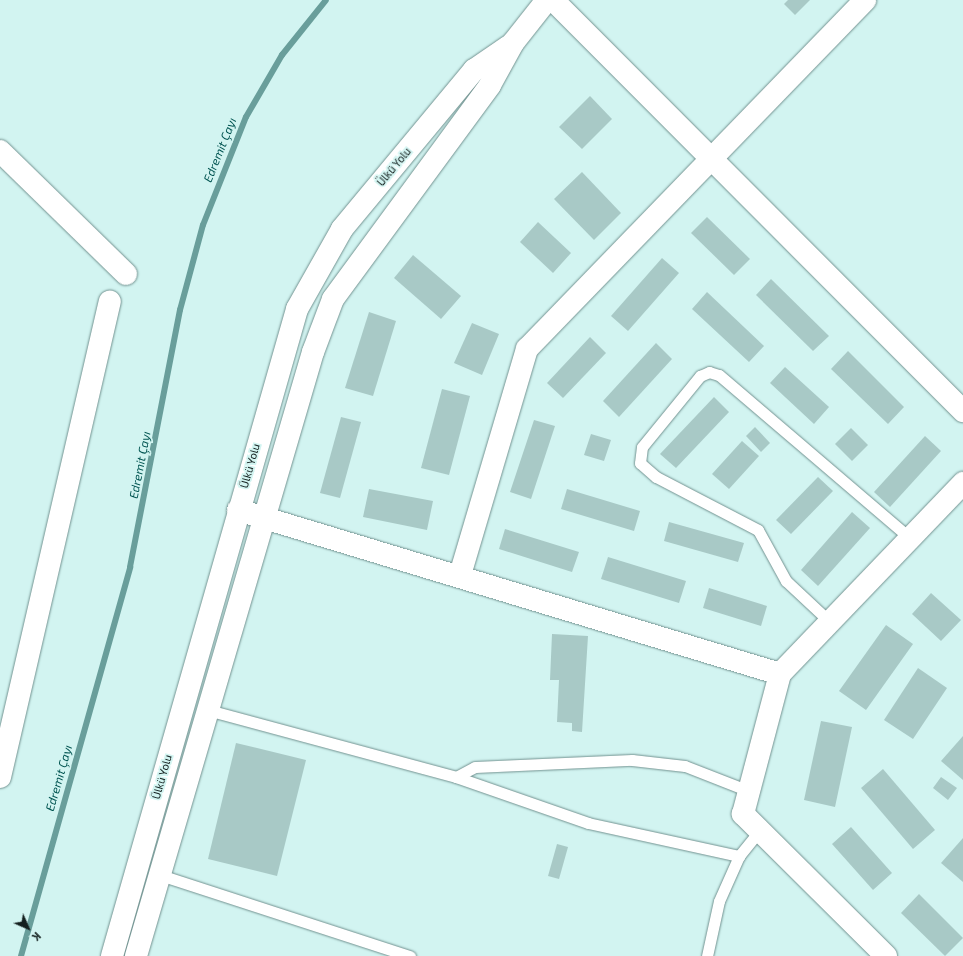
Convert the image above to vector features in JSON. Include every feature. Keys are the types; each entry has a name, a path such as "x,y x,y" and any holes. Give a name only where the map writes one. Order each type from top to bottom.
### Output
{"street":[{"name":"Ülkü Yolu","path":"136,956 313,352 333,299 490,85 513,43 547,0"},
{"path":"553,0 712,157 963,411"},
{"path":"460,575 528,349 865,0"},
{"name":"Ülkü Yolu","path":"112,956 283,351 297,309 318,266 342,229 474,70 513,43"},
{"path":"0,151 126,274"},
{"path":"0,777 110,302"},
{"path":"886,956 742,814 780,674 963,483"},
{"path":"238,510 460,575 780,674"}],"lane":[{"path":"830,622 786,581 758,530 656,477 640,462 642,447 700,376 709,372 719,375 910,538"},
{"path":"208,710 456,777 588,823 739,856"},
{"path":"456,777 475,767 632,760 685,766 749,791"},
{"path":"707,956 719,901 739,856 759,831"},
{"path":"160,875 410,956"}],"building":[{"path":"788,0 810,0 795,15 784,4"},
{"path":"590,96 612,119 582,149 559,127"},
{"path":"582,172 621,213 594,240 554,199"},
{"path":"707,217 750,259 734,275 691,233"},
{"path":"538,222 571,253 553,273 520,242"},
{"path":"413,255 461,296 441,319 394,278"},
{"path":"662,258 679,273 628,331 611,316"},
{"path":"771,279 829,336 813,351 756,295"},
{"path":"707,292 764,346 749,362 692,309"},
{"path":"369,312 396,321 373,396 345,388"},
{"path":"472,323 499,334 482,375 454,363"},
{"path":"590,337 606,353 563,398 547,383"},
{"path":"656,343 672,359 619,417 603,401"},
{"path":"848,351 904,407 888,424 831,369"},
{"path":"785,367 829,407 814,424 770,383"},
{"path":"442,389 470,396 449,475 421,468"},
{"path":"714,397 729,412 676,468 660,454"},
{"path":"341,417 361,422 340,498 320,493"},
{"path":"534,420 555,426 531,499 510,492"},
{"path":"755,427 770,443 761,452 746,436"},
{"path":"851,428 868,445 852,461 835,444"},
{"path":"591,434 611,440 604,461 584,455"},
{"path":"925,436 941,451 890,507 874,492"},
{"path":"742,441 759,456 729,489 712,474"},
{"path":"818,477 833,491 791,534 776,520"},
{"path":"369,489 433,501 427,530 363,517"},
{"path":"567,489 640,511 634,531 561,509"},
{"path":"852,512 870,528 818,586 801,570"},
{"path":"669,522 744,543 738,562 664,541"},
{"path":"505,529 579,552 572,572 499,549"},
{"path":"608,557 686,581 679,603 601,579"},
{"path":"709,588 767,606 761,626 703,608"},
{"path":"931,593 961,620 941,641 912,614"},
{"path":"886,625 913,644 866,710 839,691"},
{"path":"552,634 588,636 582,732 572,731 572,723 557,722 559,680 550,680"},
{"path":"918,668 947,688 913,739 884,720"},
{"path":"821,721 852,727 835,807 804,800"},
{"path":"963,736 963,780 941,761"},
{"path":"236,743 306,760 277,876 208,859"},
{"path":"883,769 935,830 913,849 861,788"},
{"path":"941,777 957,788 948,800 933,788"},
{"path":"851,827 892,873 873,890 832,844"},
{"path":"963,838 963,882 941,863"},
{"path":"557,844 568,847 559,879 548,876"},
{"path":"919,894 963,938 945,956 901,913"}],"waterway":[{"name":"Edremit Çayı","path":"21,956 130,567 180,310 203,225 246,117 282,55 326,0"}]}
